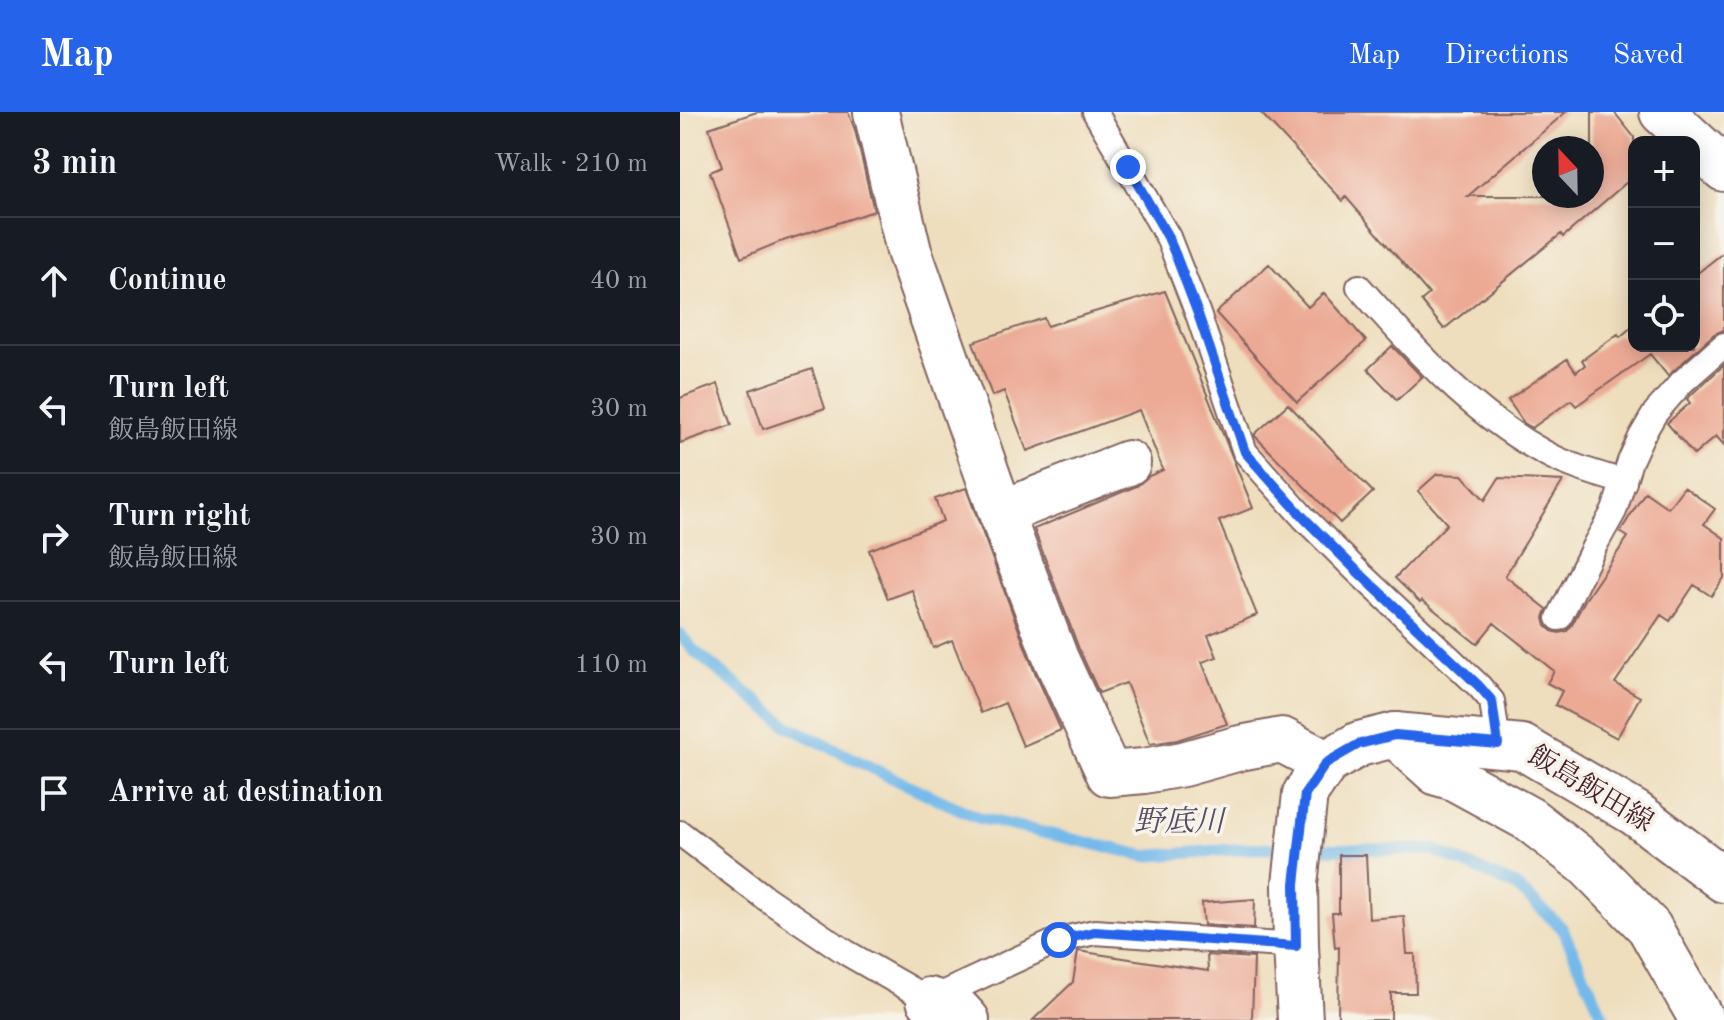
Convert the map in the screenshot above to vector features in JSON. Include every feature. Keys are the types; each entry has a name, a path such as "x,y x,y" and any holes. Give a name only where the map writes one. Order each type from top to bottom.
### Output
{"street":[{"path":"876,112 909,251 1001,513 1056,659 1109,774 1170,766 1282,740 1316,779 1295,884 1300,1020"},
{"path":"1662,112 1724,169"},
{"path":"1001,513 1128,463"},
{"path":"1395,735 1437,773 1454,778 1529,819 1587,864 1649,927 1702,1020"},
{"name":"飯島飯田線","path":"1316,779 1359,744 1395,735 1522,747 1635,813 1724,880"}],"lane":[{"path":"1095,112 1168,237 1245,452 1346,561 1492,701 1498,744"},
{"path":"1359,287 1435,371 1494,422 1545,454 1624,482"},
{"path":"1559,618 1614,511 1635,449 1655,413 1682,382 1724,345"},
{"path":"680,833 787,913 847,953 948,1010 1059,940 1095,932 1296,946"}],"building":[{"path":"757,112 848,112 874,211 741,258 710,172 722,167 709,128"},
{"path":"1260,112 1566,112 1538,136 1532,136 1532,141 1468,196 1532,196 1532,208 1597,208 1444,329 1421,301 1429,294 1346,197 1343,201"},
{"path":"1592,112 1614,112 1633,136 1628,136 1628,181 1604,202 1604,136 1592,136"},
{"path":"1724,252 1724,330 1714,334 1700,347 1700,280 1700,271"},
{"path":"1269,264 1308,307 1324,293 1366,341 1297,402 1216,313"},
{"path":"1165,291 1253,508 1219,521 1257,615 1208,635 1217,657 1202,662 1227,724 1177,740 1150,744 1126,683 1099,693 1034,529 1137,486 1163,470 1139,410 1027,451 1004,391 992,396 973,342 1044,318 1047,326"},
{"path":"1628,330 1628,352 1694,352 1668,376 1650,354 1576,406 1571,400 1532,428 1524,423 1508,400 1567,359 1576,372 1585,365 1582,360 1618,334 1620,337"},
{"path":"1392,346 1422,377 1397,400 1368,369"},
{"path":"1724,365 1724,445 1716,436 1694,455 1667,423 1690,403 1687,399"},
{"path":"812,369 825,408 763,429 750,390"},
{"path":"718,384 732,425 680,443 680,398"},
{"path":"1288,404 1373,492 1340,523 1255,436"},
{"path":"1437,474 1462,475 1485,500 1499,478 1563,481 1505,576 1547,609 1544,618 1546,626 1559,633 1567,631 1572,625 1585,600 1628,537 1620,532 1645,492 1668,508 1684,487 1715,509 1704,524 1724,538 1724,578 1711,596 1694,585 1670,621 1661,615 1615,683 1640,697 1617,738 1555,705 1562,691 1547,683 1554,671 1494,623 1477,644 1422,600 1420,602 1395,578 1447,524 1418,491"},
{"path":"966,488 1033,668 1061,730 1023,746 1005,703 981,713 952,640 933,648 912,590 888,599 869,550 943,521 935,499"},
{"path":"1339,855 1366,855 1369,919 1404,916 1407,954 1415,954 1416,993 1391,993 1391,1020 1338,1020 1339,947 1335,948 1332,913 1339,913"},
{"path":"1255,899 1254,928 1204,925 1202,903"},
{"path":"1078,951 1208,971 1207,955 1254,958 1252,1020 1033,1020 1073,982"}],"waterway":[{"name":"野底川","path":"680,634 694,651 788,726 979,818 1146,856 1255,848 1434,850 1516,886 1562,928 1605,1020"}],"route":[{"path":"1059,940 1095,932 1296,946 1295,884 1305,794 1326,763 1359,744 1395,735 1498,744 1492,701 1304,518 1245,452 1176,256 1128,167"}]}
